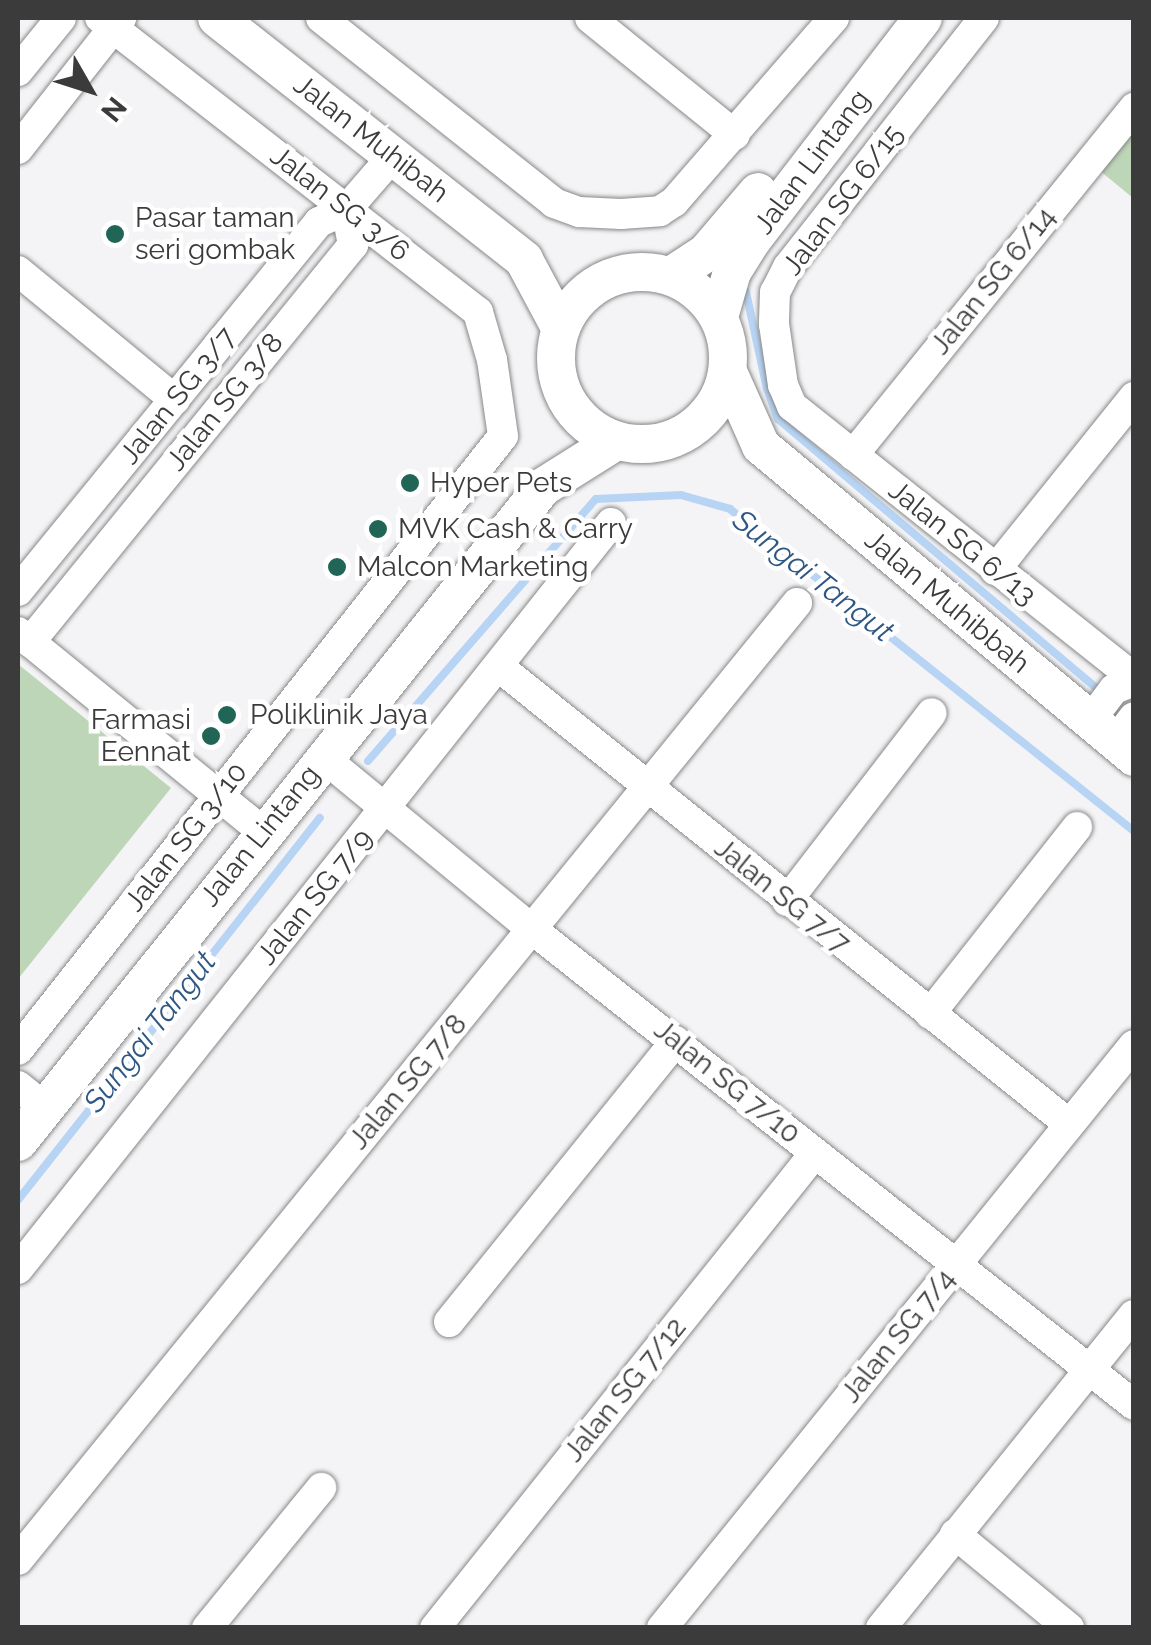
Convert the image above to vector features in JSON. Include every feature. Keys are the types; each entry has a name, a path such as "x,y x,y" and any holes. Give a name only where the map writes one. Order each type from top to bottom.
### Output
{"street":[{"path":"18,71 61,18"},
{"name":"Jalan Muhibah","path":"217,18 524,260 561,329"},
{"path":"321,18 554,203 579,212 636,214 660,212 674,202 834,18"},
{"name":"Jalan Lintang","path":"671,276 706,253 733,224 892,18"},
{"name":"Jalan Lintang","path":"719,317 732,272 752,240 923,18"},
{"name":"Jalan SG 6/15","path":"792,406 784,384 774,324 776,292 788,267 984,18"},
{"path":"595,19 736,135"},
{"path":"18,149 111,21"},
{"name":"Jalan SG 3/6","path":"111,21 478,312 492,360 503,436"},
{"name":"Jalan SG 6/14","path":"853,455 1134,108"},
{"path":"346,210 393,156"},
{"name":"Jalan SG 3/7","path":"23,574 175,400 319,222 346,210"},
{"name":"Jalan SG 3/8","path":"24,637 353,245 346,210"},
{"name":"Jalan Muhibah","path":"524,260 604,280"},
{"path":"18,271 175,400"},
{"path":"626,272 671,276 707,299 726,335 728,372 712,409 682,434 661,443 616,440 590,426 569,405 556,368 561,329 578,300 604,280 626,272"},
{"name":"Jalan Muhibbah","path":"728,372 761,446 1118,735"},
{"path":"996,570 1134,397"},
{"name":"Jalan Lintang","path":"543,487 569,405"},
{"name":"Jalan SG 6/13","path":"792,406 1134,679"},
{"path":"682,434 761,446"},
{"name":"Jalan SG 3/10","path":"18,1050 503,436"},
{"name":"Jalan Lintang","path":"18,1142 31,1097 263,832 543,487 616,440"},
{"name":"Jalan SG 7/9","path":"18,1269 611,523"},
{"name":"Jalan SG 7/8","path":"18,1560 797,603"},
{"path":"24,637 263,832"},
{"name":"Jalan SG 7/7","path":"498,666 1069,1124"},
{"path":"1118,735 1114,688 1134,679"},
{"path":"787,901 932,712"},
{"name":"Jalan SG 7/10","path":"323,757 533,930 1134,1405"},
{"path":"930,1014 1077,827"},
{"path":"449,1322 676,1041"},
{"name":"Jalan SG 7/4","path":"662,1628 1134,1045"},
{"name":"Jalan SG 7/12","path":"435,1628 815,1153"},
{"path":"881,1628 1134,1315"},
{"path":"206,1628 321,1488"},
{"path":"954,1534 1069,1628"}],"green space":[{"path":"1133,127 1133,198 1099,170"},
{"path":"18,664 171,788 18,979"}],"waterway":[{"path":"746,292 767,389 778,419 1100,691"},
{"name":"Sungai Tangut","path":"368,761 596,499 681,495 730,509 1134,831"},
{"name":"Sungai Tangut","path":"18,1200 320,818"}],"place":[{"name":"Pasar taman seri gombak","path":"115,234"},
{"name":"Hyper Pets","path":"410,483"},
{"name":"MVK Cash & Carry","path":"378,529"},
{"name":"Malcon Marketing","path":"337,567"},
{"name":"Poliklinik Jaya","path":"227,715"},
{"name":"Farmasi Eennat","path":"211,736"}]}
